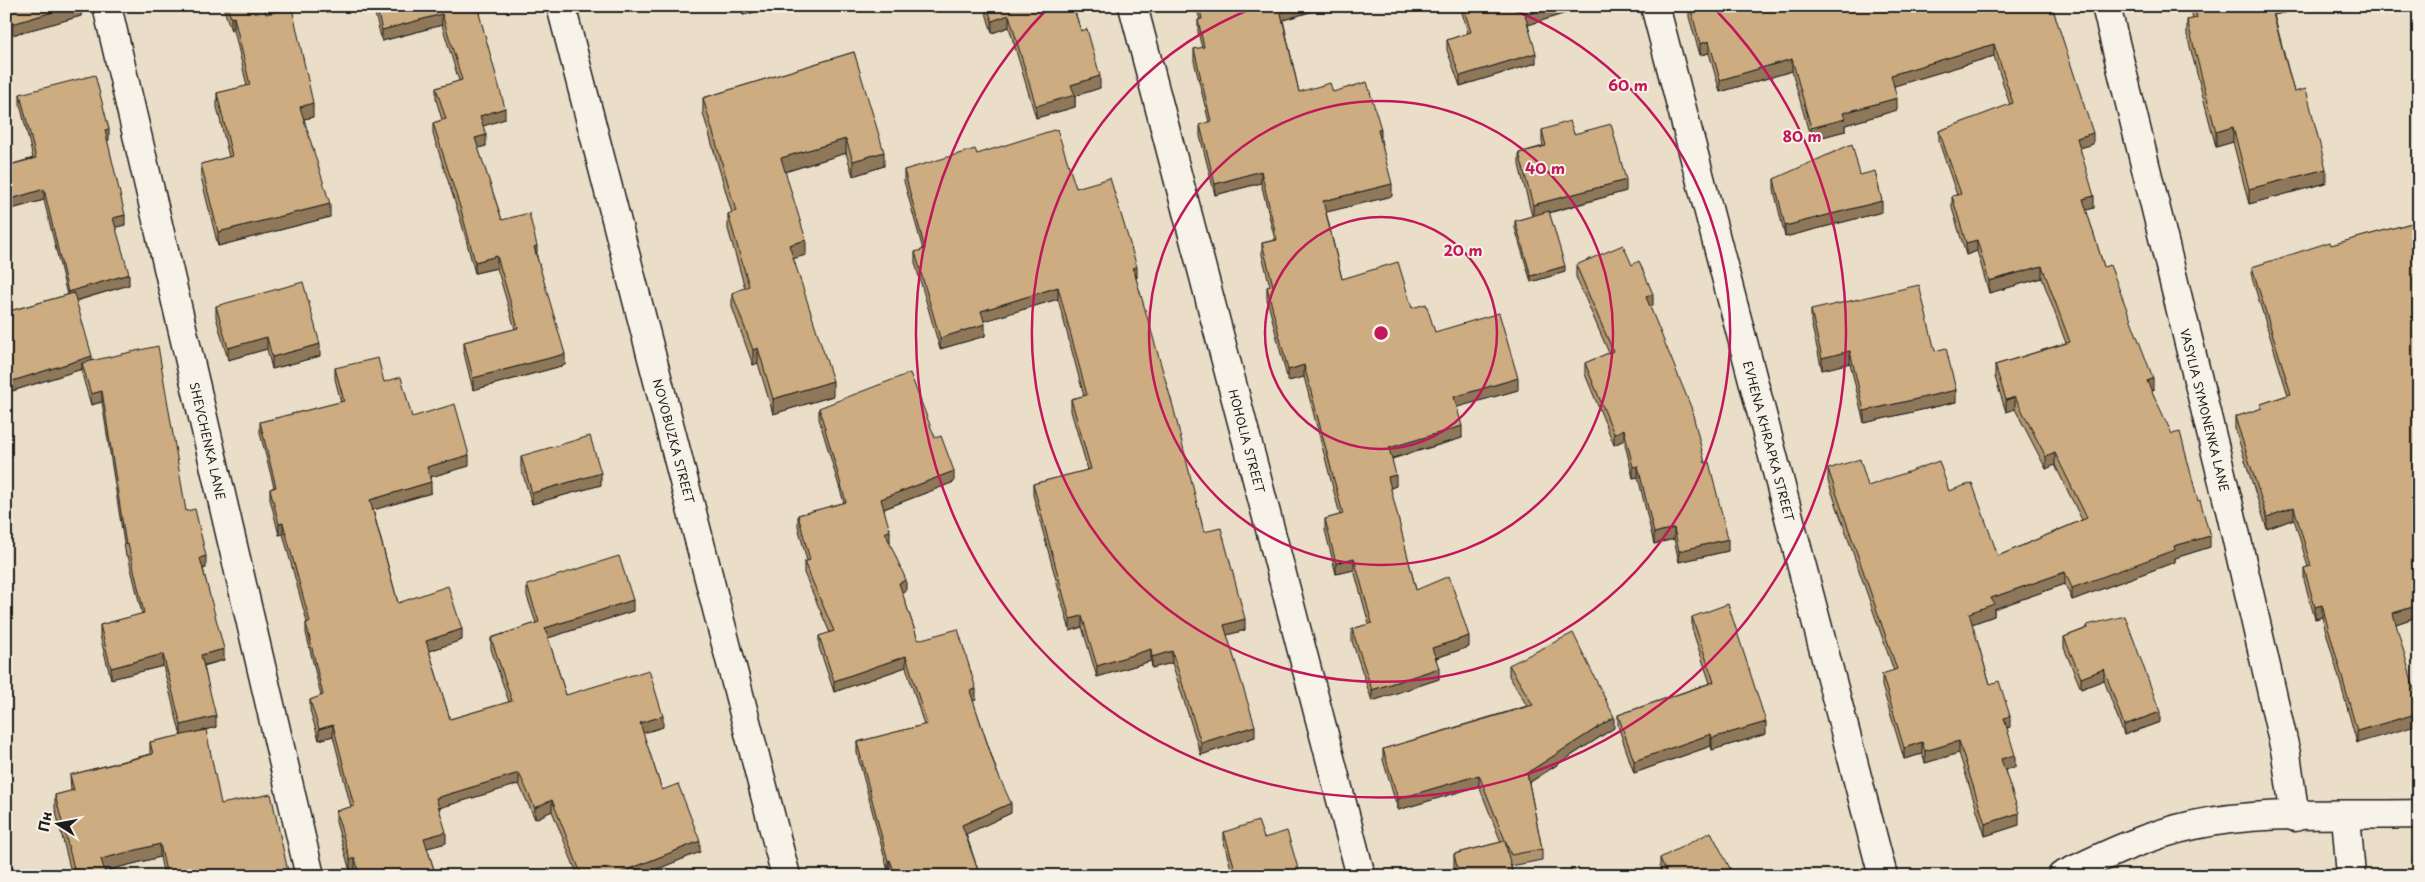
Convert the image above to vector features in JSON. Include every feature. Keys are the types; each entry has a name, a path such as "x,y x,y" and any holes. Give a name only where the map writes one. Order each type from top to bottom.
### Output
{"street":[{"name":"SHEVCHENKA LANE","path":"107,6 310,876"},
{"name":"NOVOBUZKA STREET","path":"561,6 786,876"},
{"name":"HOHOLIA STREET","path":"1133,6 1361,876"},
{"name":"EVHENA KHRAPKA STREET","path":"1655,6 1883,876"},
{"name":"VASYLIA SYMONENKA LANE","path":"2106,6 2237,543 2286,754 2295,817"},
{"path":"2062,876 2142,840 2194,825 2245,818 2419,814"},
{"path":"2346,816 2351,876"}],"building":[{"path":"7,6 73,6 12,24"},
{"path":"227,6 264,6 266,14 292,8 313,103 300,107 330,204 218,232 201,164 232,156 217,93 250,85 234,17 231,18"},
{"path":"376,6 477,6 505,108 480,116 486,135 475,138 502,220 529,213 537,246 534,247 565,354 473,378 464,342 518,328 497,256 475,262 461,210 433,123 446,119 436,88 462,80 442,14 382,30"},
{"path":"987,6 1073,6 1081,31 1087,29 1100,76 1071,85 1075,95 1036,106 1009,15 992,21"},
{"path":"1199,6 1290,6 1280,9 1299,92 1330,83 1333,92 1367,82 1381,129 1378,130 1392,184 1323,201 1342,279 1398,262 1412,308 1426,304 1435,332 1499,313 1518,378 1454,397 1462,426 1389,448 1396,475 1388,477 1416,590 1449,576 1469,636 1432,648 1439,668 1372,690 1352,629 1372,623 1354,558 1336,563 1325,519 1343,514 1304,365 1288,370 1267,287 1273,285 1262,243 1277,240 1261,171 1215,184 1200,125 1211,121 1194,49 1204,47 1198,20 1202,19"},
{"path":"1463,6 1554,6 1525,15 1536,53 1460,76 1447,40 1471,32"},
{"path":"1690,6 2052,6 2093,133 2077,138 2094,196 2083,199 2104,267 2110,265 2153,378 2147,381 2172,434 2180,432 2198,501 2200,500 2210,536 2174,546 2175,550 2072,588 2065,572 1991,598 1994,604 1969,613 1990,684 1999,681 2010,716 2004,718 2015,755 2001,759 2019,813 1985,824 1959,741 1925,751 1922,742 1904,748 1882,674 1897,669 1828,469 1860,459 1868,486 1939,461 1949,491 1972,483 1998,556 2087,518 2055,453 2046,457 2015,397 2006,400 1995,365 2070,342 2042,266 1989,281 1977,240 1966,243 1952,196 1961,194 1939,131 2013,103 1994,44 1891,75 1897,98 1843,113 1845,119 1811,128 1792,59 1720,80 1709,41 1700,44"},
{"path":"2194,6 2271,6 2294,92 2306,89 2326,169 2249,189 2233,127 2216,132 2187,20 2197,18"},
{"path":"854,52 884,152 853,161 846,139 781,158 806,240 789,245 833,381 773,399 758,348 753,350 732,293 749,286 728,214 736,211 703,98"},
{"path":"95,75 109,129 105,130 125,215 113,218 129,274 68,292 44,189 8,200 6,192 6,166 36,158 20,94"},
{"path":"1570,121 1574,134 1611,124 1626,180 1533,205 1519,153 1546,146 1542,130"},
{"path":"1057,129 1076,188 1110,178 1137,267 1133,268 1173,406 1204,532 1221,528 1245,619 1224,625 1255,726 1201,743 1172,651 1152,657 1151,649 1097,666 1082,616 1070,619 1033,484 1091,469 1071,399 1087,395 1058,287 981,311 985,324 940,338 915,252 925,249 904,170 975,149 977,154"},
{"path":"1852,144 1860,175 1875,171 1882,201 1785,226 1774,179"},
{"path":"1549,211 1565,266 1531,276 1515,221"},
{"path":"2419,221 2419,605 2393,613 2419,706 2419,713 2357,731 2322,605 2315,607 2304,568 2311,566 2294,507 2267,517 2235,417 2262,408 2261,404 2291,394 2252,267 2330,242 2331,245"},
{"path":"1623,245 1632,265 1639,261 1653,294 1646,297 1691,407 1705,463 1709,462 1728,539 1679,551 1674,528 1654,533 1638,466 1633,467 1624,429 1614,434 1585,363 1613,351 1576,265"},
{"path":"303,282 320,344 272,357 267,337 228,348 216,306"},
{"path":"1919,285 1935,351 1946,348 1956,390 1864,411 1850,351 1822,358 1811,310"},
{"path":"74,293 92,356 6,383 6,312"},
{"path":"158,346 186,511 195,509 206,556 200,558 224,649 201,655 216,716 181,725 163,654 111,668 100,625 144,613 128,544 126,545 102,391 91,394 82,363"},
{"path":"378,358 384,382 401,377 412,417 455,404 469,455 427,467 431,482 370,500 398,603 448,586 462,629 426,641 450,719 512,701 491,638 539,622 527,585 619,556 633,600 545,628 566,695 649,670 663,716 640,723 662,790 678,784 700,841 612,876 582,876 552,800 535,808 519,773 436,798 446,832 424,838 436,876 360,876 355,858 350,860 336,811 354,806 333,725 319,729 310,700 323,695 306,623 310,622 283,523 279,524 270,489 276,487 260,422 344,401 335,368"},
{"path":"910,373 935,438 941,436 954,471 881,499 890,531 885,532 906,580 899,583 918,640 958,629 976,689 970,691 996,770 1011,803 962,825 980,876 896,876 890,860 888,861 857,742 927,724 906,656 834,681 819,636 834,631 804,562 810,560 798,515 846,502 819,408"},
{"path":"590,436 601,473 532,493 521,456"},
{"path":"1728,604 1766,722 1712,738 1711,734 1634,761 1618,715 1714,682 1692,617"},
{"path":"2125,616 2160,712 2124,725 2104,669 2081,678 2064,637 2088,628 2087,625"},
{"path":"1573,633 1614,717 1527,773 1542,849 1511,855 1479,775 1398,799 1383,749 1533,705 1509,665"},
{"path":"206,730 221,804 271,794 289,876 167,876 160,844 101,859 106,876 76,876 55,795 74,790 70,775 153,754 150,742"},
{"path":"1258,821 1264,838 1287,831 1300,875 1237,876 1224,832"},
{"path":"1711,832 1734,876 1668,876 1660,858"},
{"path":"1505,841 1513,876 1459,876 1454,854"}]}
